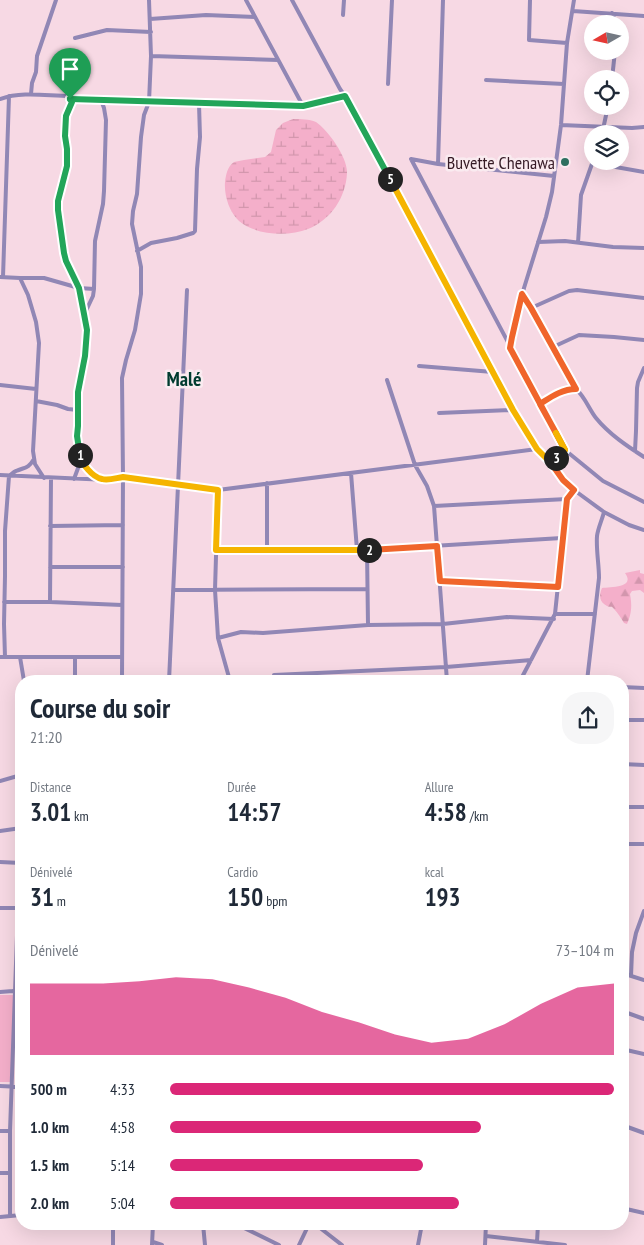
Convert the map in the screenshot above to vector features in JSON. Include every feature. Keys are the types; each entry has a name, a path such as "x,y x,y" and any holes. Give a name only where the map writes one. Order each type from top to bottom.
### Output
{"street":[{"path":"31,94 38,56 56,0"},
{"path":"122,675 122,378 135,330 141,294 141,267 132,224 137,194 144,115 149,102 151,32 149,0"},
{"path":"246,0 303,106"},
{"path":"292,0 513,410 537,449 574,490 604,512 629,525 644,530"},
{"path":"343,15 344,0"},
{"path":"388,84 392,0"},
{"path":"438,164 443,0"},
{"path":"530,0 529,40 567,43"},
{"path":"510,348 522,294 552,192 561,125 567,43 574,0"},
{"path":"573,11 644,16"},
{"path":"150,19 206,15 255,17"},
{"path":"75,38 107,30 151,32"},
{"path":"151,56 278,60"},
{"path":"486,80 564,84"},
{"path":"0,99 9,96 31,94 70,96 72,102 66,116 67,166 58,201 58,210 66,261 79,288 87,330 85,356 78,392 78,448 81,460 86,468 100,479"},
{"path":"9,96 2,277 44,278 79,288 94,289"},
{"path":"70,99 303,106 345,96"},
{"path":"84,314 93,296 95,241 103,204 106,120 101,100"},
{"path":"137,251 151,243 177,238 195,231 200,137 199,104"},
{"path":"561,125 584,126"},
{"path":"629,127 644,127"},
{"path":"554,176 438,164 411,159 565,450 603,481 644,502"},
{"path":"629,169 644,172"},
{"path":"578,243 581,195 590,170"},
{"path":"538,242 565,241 613,247 644,248"},
{"path":"20,278 28,295 36,322 39,343 32,451 35,464 44,478"},
{"path":"169,675 187,290"},
{"path":"531,308 569,291 577,290 644,298"},
{"path":"522,294 576,389 594,416 624,444 644,457"},
{"path":"553,347 579,335 644,340"},
{"path":"419,366 493,372"},
{"path":"634,451 638,382 644,368"},
{"path":"388,380 415,465 427,486 434,506 447,675"},
{"path":"0,385 36,389"},
{"path":"540,404 560,392 576,389"},
{"path":"36,401 78,410"},
{"path":"439,413 513,410"},
{"path":"0,476 108,480 123,477 218,490 537,449"},
{"path":"551,463 565,450"},
{"path":"5,656 2,624 5,576 2,531 9,476 16,471 26,468 34,459"},
{"path":"74,478 81,460"},
{"path":"351,473 356,550"},
{"path":"50,602 51,478"},
{"path":"267,483 267,549"},
{"path":"218,490 215,590 218,638 228,675"},
{"path":"523,675 556,614 567,499 574,490"},
{"path":"434,506 567,499"},
{"path":"588,675 599,578 598,534 604,512"},
{"path":"50,526 123,525"},
{"path":"216,550 367,550 562,538"},
{"path":"367,550 368,625"},
{"path":"50,567 122,567"},
{"path":"0,576 5,576"},
{"path":"440,581 558,587"},
{"path":"173,590 367,589"},
{"path":"4,602 122,604"},
{"path":"556,614 595,614"},
{"path":"218,638 241,632 263,633 368,625 443,624 507,617 554,619"},
{"path":"0,657 122,657"},
{"path":"20,657 23,675"},
{"path":"75,657 75,675"},
{"path":"274,675 446,667 531,660"},
{"path":"629,687 644,688"},
{"path":"629,720 644,720"},
{"path":"629,764 644,765"},
{"path":"0,781 15,777"},
{"path":"629,807 644,807"},
{"path":"0,831 15,829"},
{"path":"629,844 644,844"},
{"path":"0,862 15,863"},
{"path":"0,908 15,908"},
{"path":"644,911 632,952 631,976 644,980"},
{"path":"0,992 15,991"},
{"path":"10,1216 10,1131 15,1014"},
{"path":"629,1014 644,1019"},
{"path":"629,1051 644,1054"},
{"path":"0,1086 13,1086"},
{"path":"629,1128 644,1133"},
{"path":"0,1131 10,1131"},
{"path":"0,1174 10,1173"},
{"path":"629,1210 644,1213"},
{"path":"0,1217 15,1216"},
{"path":"113,1230 113,1245"},
{"path":"153,1230 152,1243 162,1245"},
{"path":"204,1230 204,1245"},
{"path":"248,1230 279,1245"},
{"path":"299,1245 306,1230"},
{"path":"323,1230 341,1244"},
{"path":"418,1245 421,1230"},
{"path":"485,1245 486,1230"},
{"path":"537,1242 538,1230"},
{"path":"486,1236 523,1243 537,1242 565,1245"}],"green space":[{"path":"293,119 316,122 341,152 347,173 344,191 336,207 324,220 316,225 300,232 282,234 263,232 246,226 235,217 226,198 225,179 227,171 234,162 265,157 271,152 276,130 283,123"},
{"path":"640,570 640,573 644,574 644,593 640,590 632,591 630,594 631,609 627,624 624,623 612,607 602,602 600,593 602,588 625,584 627,578 625,573"},
{"path":"0,995 14,995 11,1082 0,1082"}],"place":[{"name":"Buvette Chenawa","path":"565,162"}],"district":[{"name":"Malé","path":"184,379"}],"route":[{"path":"70,99 72,102 66,116 65,136 68,154 67,166 58,201 58,210 64,253 79,288 87,330 85,356 78,392 77,436 81,460 86,468 100,479 108,480 123,477 218,490 216,550 367,550 437,546 440,581 558,587 567,499 574,490 563,480 551,463 565,450 510,348 522,294 576,389 560,392 540,404 565,450 559,456 551,463 537,449 513,410 345,96 303,106 70,99"}]}
